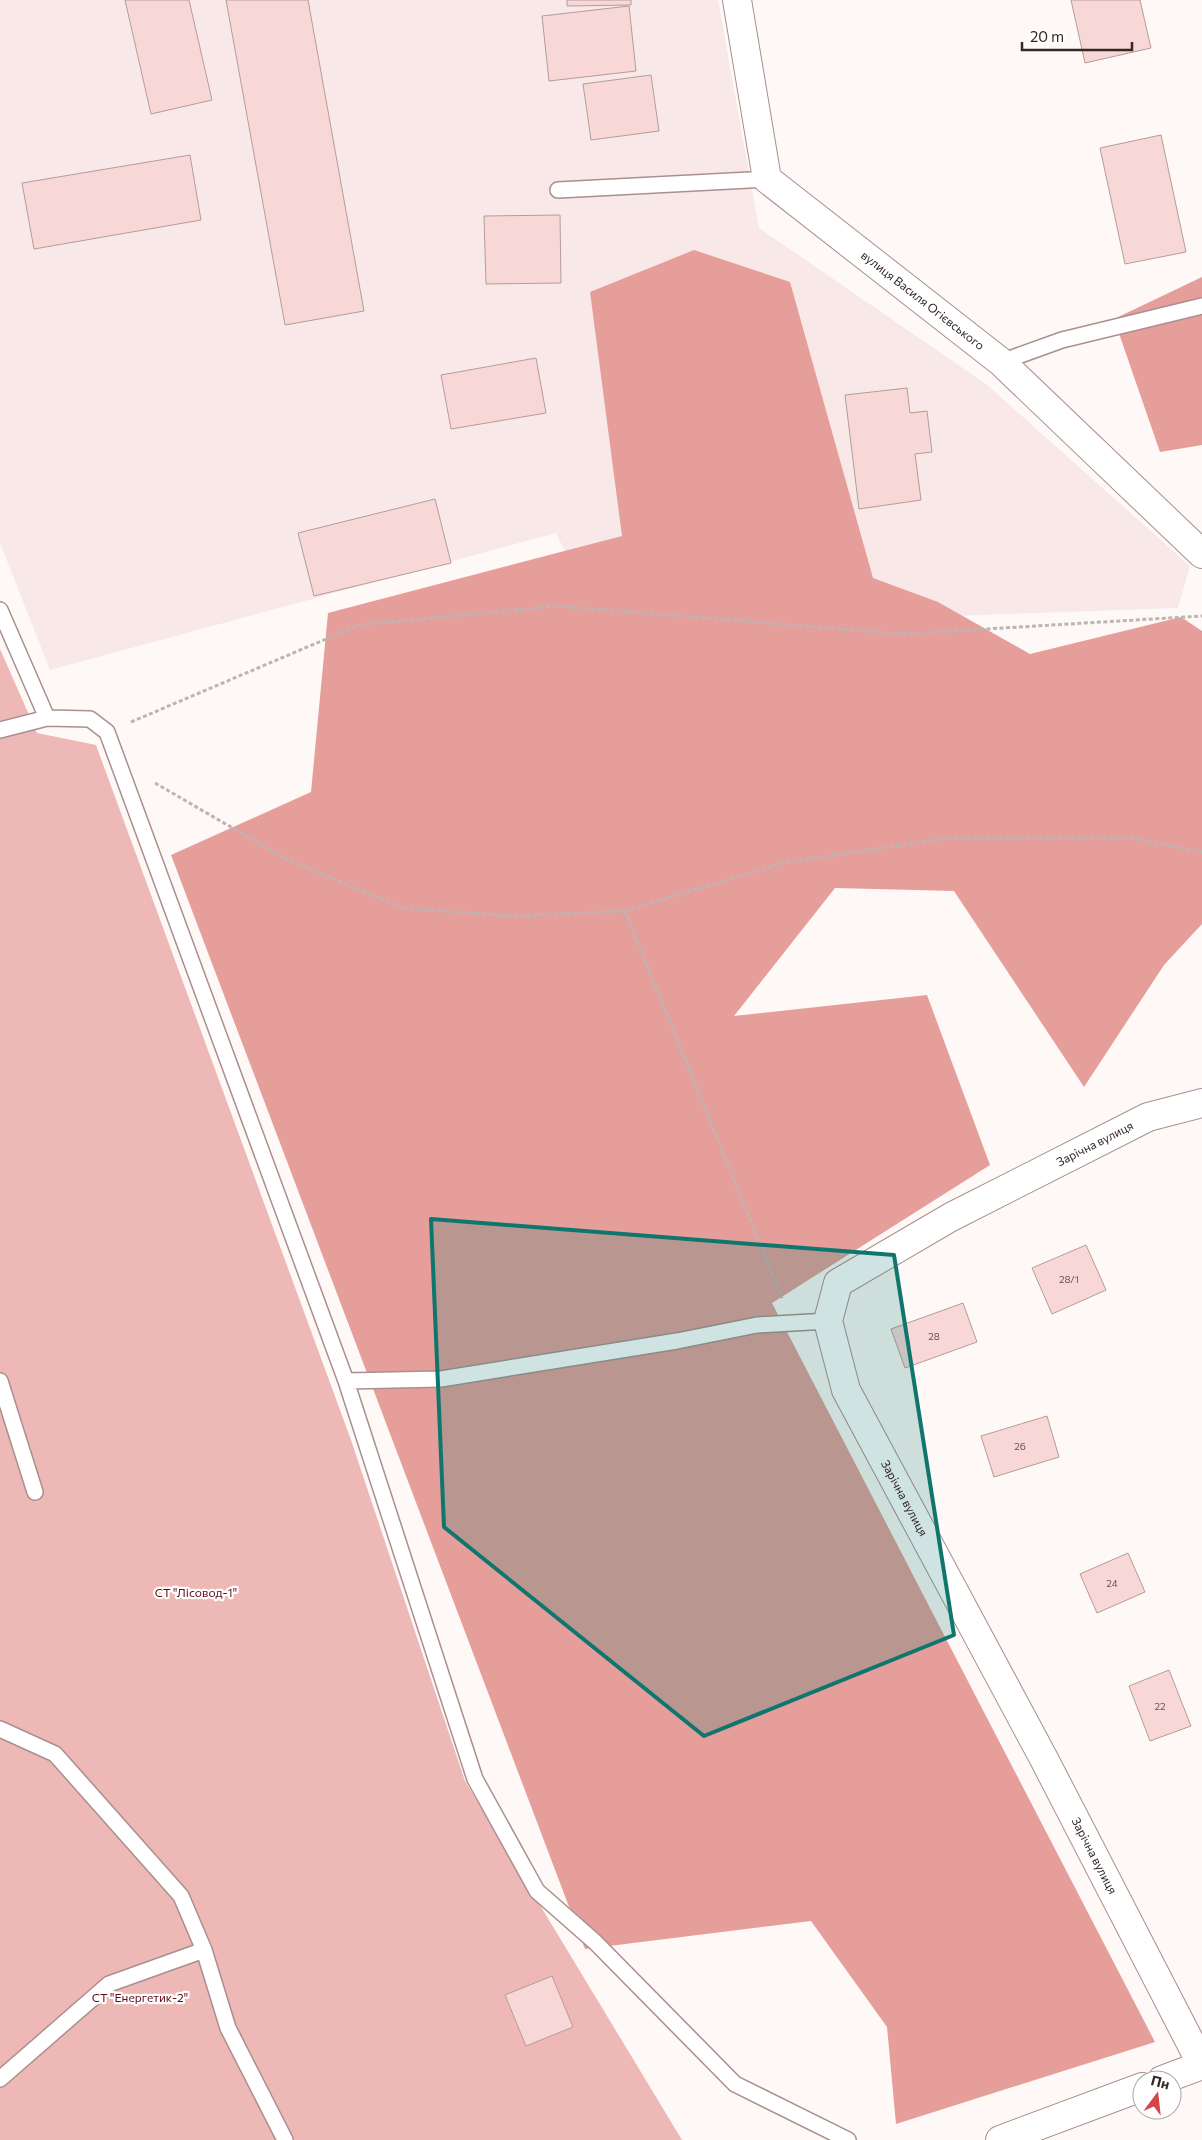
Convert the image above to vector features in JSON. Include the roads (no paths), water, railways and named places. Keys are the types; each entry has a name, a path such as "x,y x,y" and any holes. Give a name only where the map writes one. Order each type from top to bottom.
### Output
{"street":[{"path":"737,0 767,179"},
{"name":"вулиця Василя Огієвського","path":"767,179 1001,362 1202,554"},
{"name":"Зарічна вулиця","path":"1202,1103 1148,1117 951,1217 838,1283 828,1321 846,1390 1044,1759 1202,2065"},
{"path":"1182,2072 1202,2065"},
{"path":"1000,2140 1132,2091"}],"lane":[{"path":"558,190 767,179"},
{"path":"1001,362 1062,340 1202,306"},
{"path":"0,610 46,718"},
{"path":"0,730 46,718 90,718 107,732 346,1381 475,1779 537,1891 595,1942 734,2084 848,2140"},
{"path":"346,1381 441,1379 677,1341 757,1325 828,1321"},
{"path":"0,1381 34,1492"},
{"path":"0,1729 55,1754 181,1896 204,1950 228,2028 285,2140"},
{"path":"0,2079 109,1984 204,1950"}],"park label":[{"name":"СТ \"Лісовод-1\"","path":"196,1593"},
{"name":"СТ \"Енергетик-2\"","path":"140,1998"}]}
